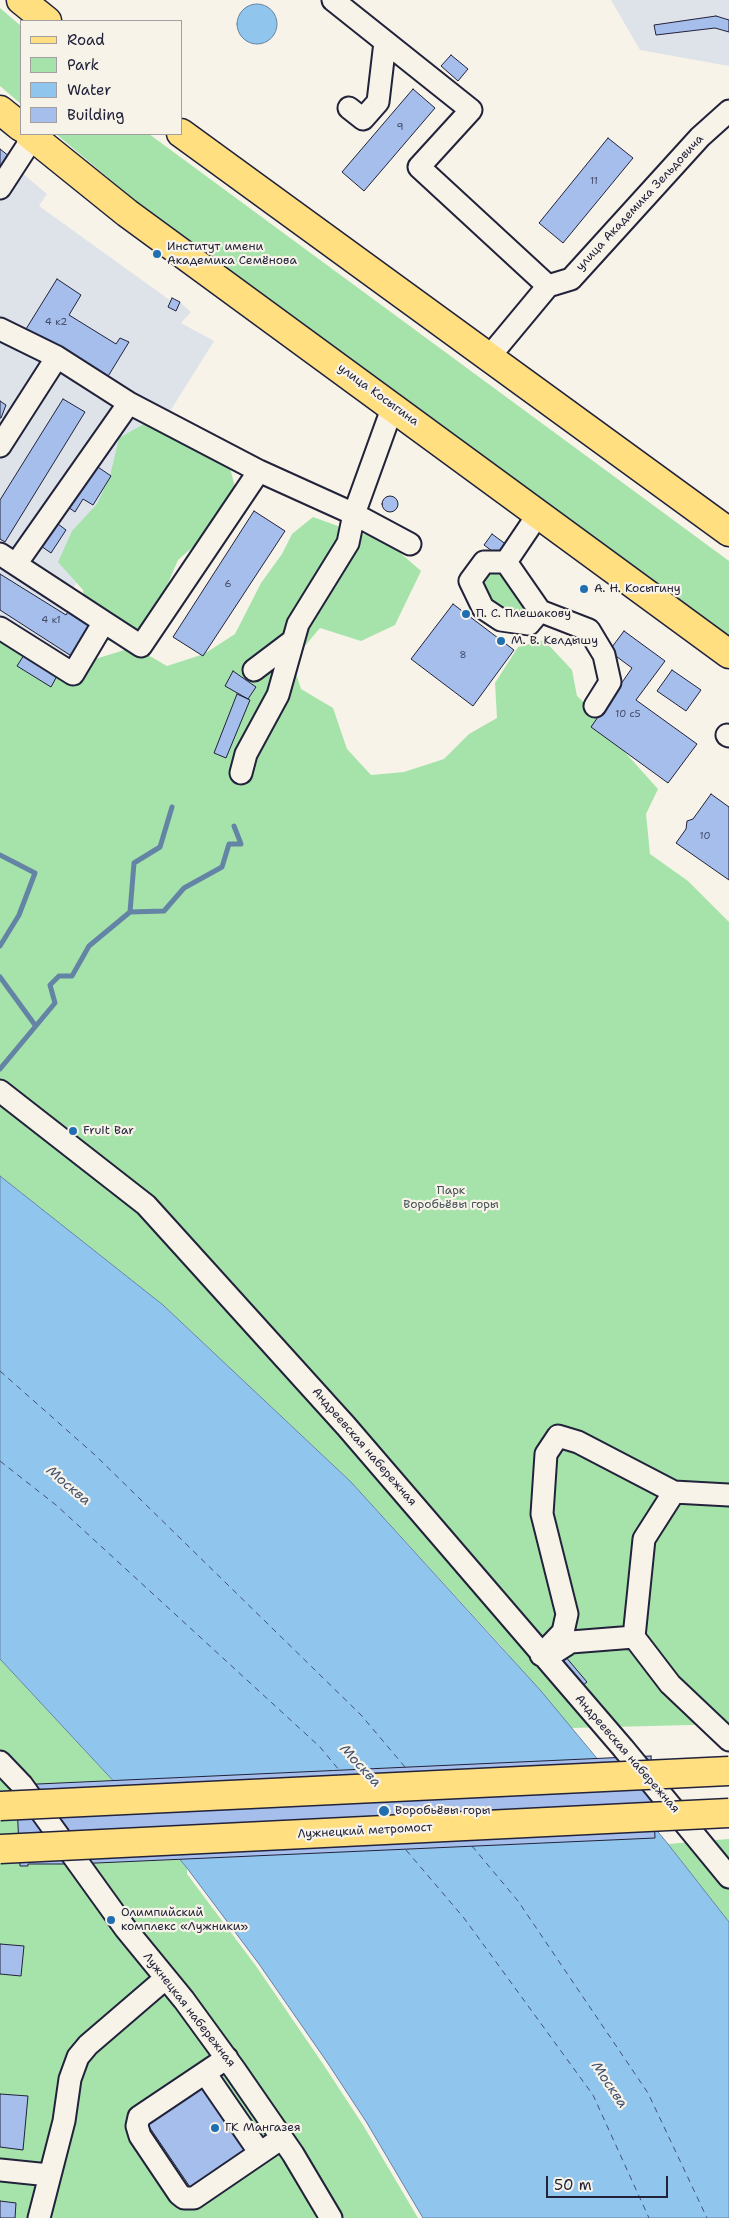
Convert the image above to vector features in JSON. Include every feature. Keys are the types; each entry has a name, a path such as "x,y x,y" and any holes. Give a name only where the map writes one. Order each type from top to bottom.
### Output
{"main road":[{"path":"21,0 46,20"},
{"name":"улица Косыгина","path":"0,110 20,126"},
{"path":"182,134 729,532"},
{"name":"улица Косыгина","path":"30,135 127,213 393,406 729,654"},
{"path":"0,1806 729,1771"},
{"name":"Лужнецкий метромост","path":"0,1849 729,1813"}],"street":[{"path":"333,0 385,42 474,106 419,167 548,286 489,356"},
{"path":"349,108 363,120 378,102 385,42"},
{"name":"улица Академика Зельдовича","path":"548,286 571,279 700,137 729,111"},
{"path":"0,187 27,135"},
{"path":"0,329 57,357 129,403 259,471 354,514 410,544"},
{"path":"0,446 57,357"},
{"path":"129,403 8,559 141,646 259,471"},
{"path":"241,773 246,754 278,695 291,642 298,624 348,543 354,514 393,406"},
{"path":"506,562 539,513"},
{"path":"506,562 484,562 470,581 483,608 501,620 529,624 540,611"},
{"path":"506,562 540,611 589,630 604,655 610,682 595,706"},
{"path":"0,628 73,674 104,622"},
{"path":"254,670 291,642"},
{"name":"Андреевская набережная","path":"0,1091 146,1205 327,1404 696,1834 729,1877"},
{"path":"543,1657 563,1632 567,1614 542,1514 546,1454 558,1436 578,1442 674,1492 729,1495"},
{"path":"674,1492 644,1539 634,1638 670,1684 729,1740"},
{"path":"543,1657 571,1642 634,1638"},
{"name":"Лужнецкая набережная","path":"0,1762 22,1785 88,1878 227,2058 282,2138 331,2218"},
{"path":"39,2218 64,2121 71,2074 78,2057 88,2045 166,1978"},
{"path":"227,2058 140,2117 137,2126 140,2136 179,2194 188,2199 194,2198 282,2138"},
{"path":"205,2073 260,2153"},
{"path":"0,2170 49,2175"}],"shaded area":[{"path":"611,0 729,0 729,66 640,50"},
{"path":"0,149 14,166 47,194 39,206 171,301 180,302 191,312 181,323 214,341 164,421 138,485 72,590 113,616 65,697 0,656"}],"green space":[{"path":"0,8 20,25 20,103 0,86"},
{"path":"57,135 150,135 729,561 729,636 199,254"},
{"path":"158,416 230,468 235,487 217,519 203,538 178,560 162,597 147,623 120,644 89,635 83,590 58,562 72,531 97,504 110,476 119,438"},
{"name":"Парк Воробьёвы горы","path":"313,517 360,534 392,536 391,545 421,571 395,625 361,641 320,628 292,661 301,689 333,708 347,749 371,775 404,772 444,759 469,734 497,718 495,683 518,647 544,640 572,670 577,696 595,713 622,749 658,789 646,814 650,854 688,881 729,922 729,1724 571,1728 502,1647 351,1482 163,1305 0,1176 0,639 76,665 134,647 167,666 204,654 235,634 261,583 282,554 292,534"},
{"path":"497,567 511,583 517,600 527,612 524,618 494,611 478,581 482,573"},
{"name":"Олимпийский комплекс «Лужники»","path":"0,1659 119,1787 187,1868 187,1874 256,1966 323,2064 363,2125 418,2218 0,2218"},
{"path":"729,1839 729,1922 668,1844"}],"water":[{"path":"261,4 268,7 274,13 277,24 276,32 268,41 261,44 253,44 246,41 238,32 237,20 240,13 249,5"},
{"name":"Москва","path":"0,1176 163,1305 351,1482 541,1691 668,1844 729,1922 729,2218 423,2218 367,2123 327,2062 259,1964 187,1868 119,1787 0,1659"}],"building":[{"path":"716,16 729,20 729,32 715,28 656,35 654,25"},
{"path":"451,55 468,69 458,81 441,66"},
{"path":"413,89 435,108 364,191 342,172"},
{"path":"608,138 633,158 563,243 539,223"},
{"path":"0,149 14,160 1,168 0,167"},
{"path":"57,279 81,295 69,315 116,344 120,338 129,342 107,378 26,329"},
{"path":"172,298 180,302 176,311 168,307"},
{"path":"63,399 85,412 5,542 0,539 0,500"},
{"path":"0,401 6,405 1,418 0,418"},
{"path":"95,465 111,476 93,505 83,499 75,512 68,507"},
{"path":"390,496 398,504 390,512 382,504"},
{"path":"254,511 285,531 203,656 173,637"},
{"path":"54,521 66,530 51,553 38,544"},
{"path":"492,534 507,545 496,554 484,545"},
{"path":"0,574 66,615 69,610 93,625 73,657 0,610"},
{"path":"453,604 514,650 473,706 411,659"},
{"path":"624,631 665,661 636,700 697,744 668,783 591,727 632,668 609,651"},
{"path":"24,655 57,676 51,687 17,666"},
{"path":"672,670 701,690 686,711 657,691"},
{"path":"233,671 256,687 248,699 225,686"},
{"path":"237,694 250,700 226,758 214,753"},
{"path":"711,794 729,807 729,880 676,843 686,829 687,821 693,819"},
{"path":"565,1656 587,1682 578,1689 556,1664"},
{"path":"651,1756 655,1838 74,1864 28,1864 28,1866 20,1866 16,1785"},
{"path":"0,1944 24,1946 21,1976 0,1974"},
{"path":"202,2081 249,2151 209,2179 207,2176 190,2187 148,2125 164,2113 161,2108"},
{"path":"0,2094 28,2096 23,2150 0,2147"},
{"path":"0,2201 16,2203 15,2218 0,2218"}],"waterway":[{"path":"0,1069 55,1003 50,985 59,976 72,976 89,946 130,912 134,863 160,847 172,807"},
{"path":"130,912 164,911 184,888 222,867 229,844 241,844 234,826"},
{"path":"0,855 35,873 19,915 0,946"},
{"path":"0,977 35,1025"}],"ferry route":[{"path":"0,1371 95,1455 361,1715 405,1767"},
{"path":"0,1461 56,1505 320,1747 339,1770"},
{"path":"472,1846 518,1901 648,2093 707,2218"},
{"path":"406,1850 464,1918 593,2095 649,2218"}],"place":[{"name":"Институт имени Академика Семёнова","path":"157,254"},
{"name":"А. Н. Косыгину","path":"584,589"},
{"name":"П. С. Плешакову","path":"466,614"},
{"name":"М. В. Келдышу","path":"501,641"},
{"name":"Fruit Bar","path":"73,1131"},
{"name":"Воробьёвы горы","path":"384,1811"},
{"name":"Олимпийский комплекс «Лужники»","path":"111,1920"},
{"name":"ГК Мангазея","path":"215,2128"}]}
